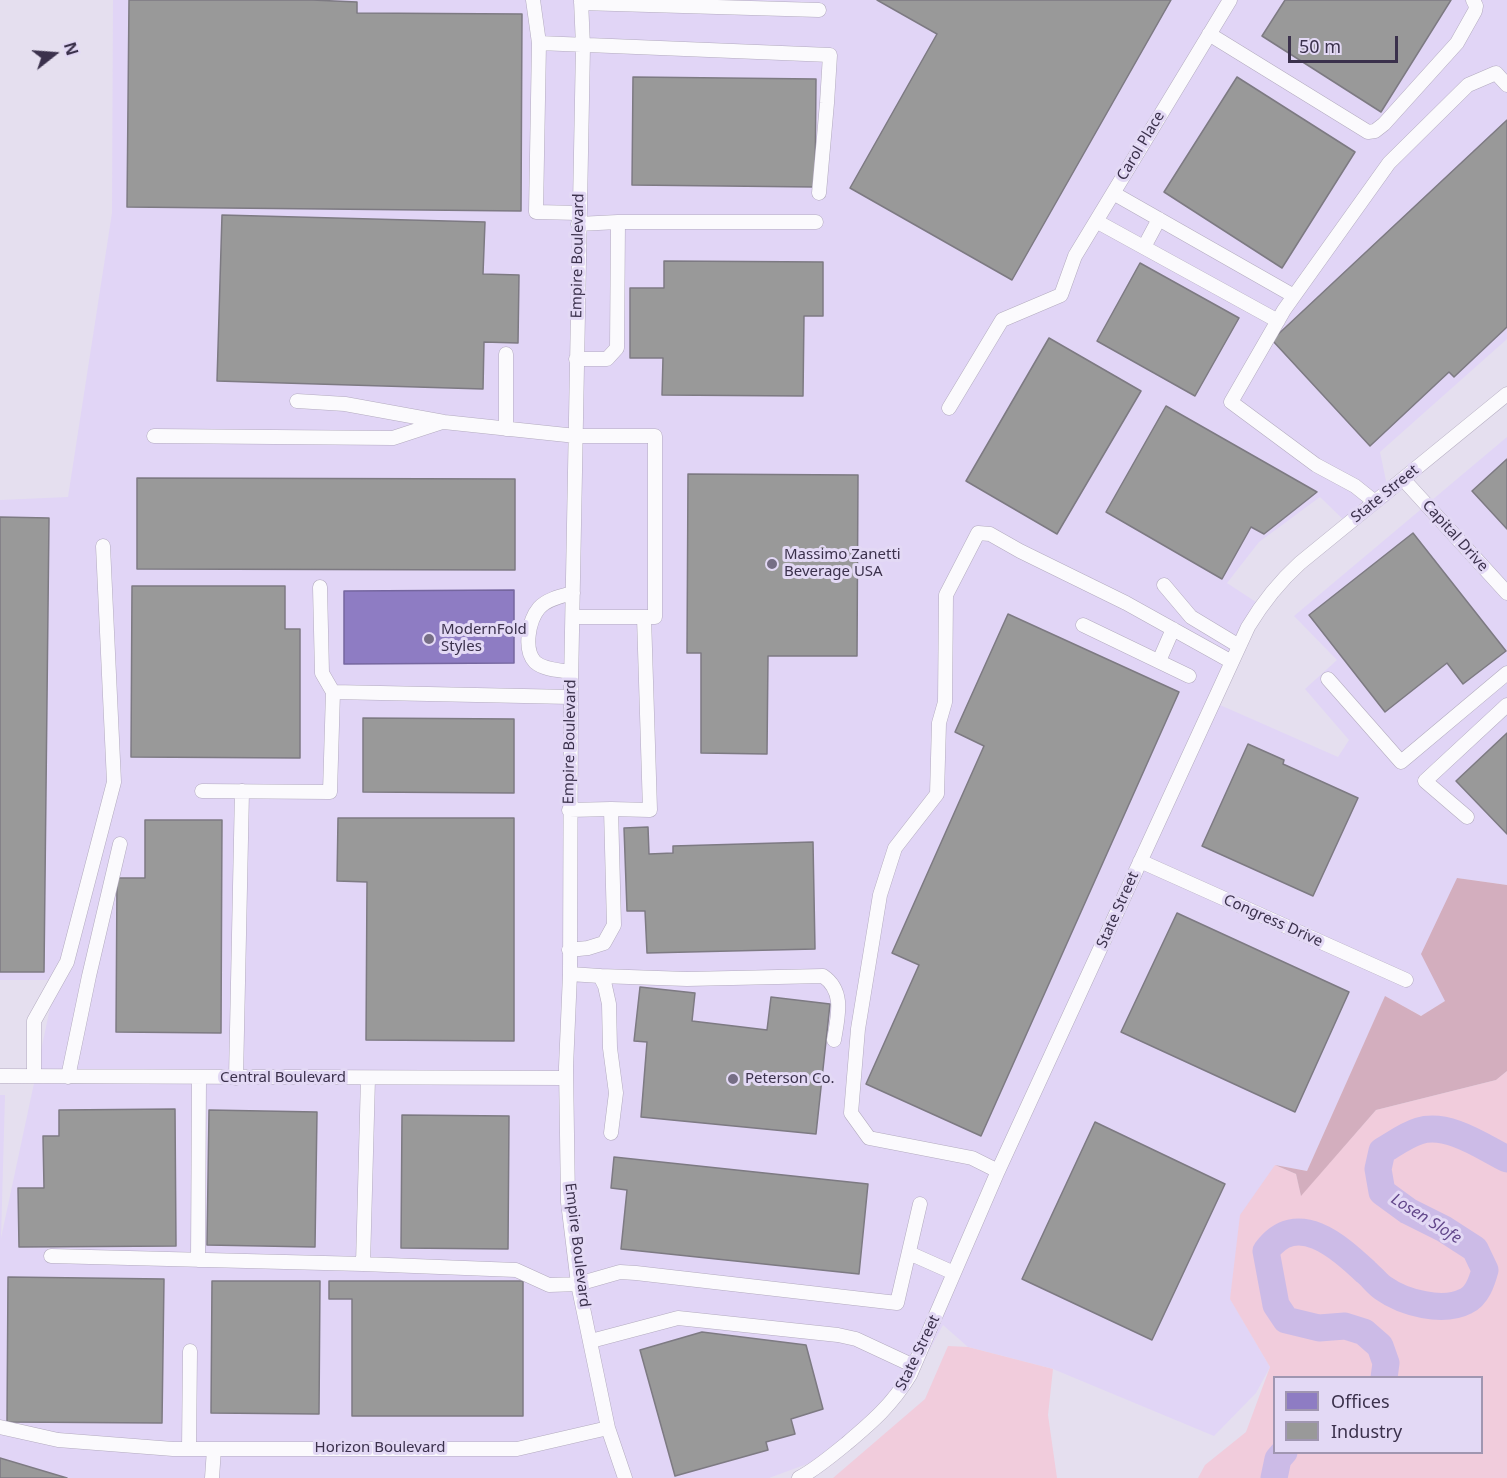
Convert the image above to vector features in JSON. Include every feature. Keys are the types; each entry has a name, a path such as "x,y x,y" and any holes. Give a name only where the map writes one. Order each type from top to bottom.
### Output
{"street":[{"path":"533,0 539,43 536,212 618,222 816,222"},
{"name":"Carol Place","path":"949,408 1002,320 1061,295 1075,256 1230,0"},
{"path":"1209,34 1368,132 1375,131 1384,124 1457,43 1475,11 1476,6 1473,0"},
{"path":"581,2 819,10"},
{"name":"Empire Boulevard","path":"581,2 583,46 569,810 570,974 566,1078 568,1202 578,1284 608,1428 625,1478"},
{"path":"539,43 830,55 828,104 819,193"},
{"path":"1375,502 1355,486 1316,465 1231,402 1294,296 1389,163 1468,85 1496,73 1507,85"},
{"path":"1113,192 1294,296"},
{"path":"1143,247 1159,219"},
{"path":"1096,220 1278,321"},
{"path":"576,359 607,359 617,348 618,222"},
{"path":"506,354 506,429"},
{"name":"State Street","path":"799,1478 827,1460 881,1414 896,1397 914,1366 998,1171 1239,646 1261,605 1279,582 1300,563 1507,394"},
{"path":"297,401 345,404 444,422 506,429 576,435 655,436 655,617 573,617"},
{"path":"154,436 393,438 444,422"},
{"name":"Capital Drive","path":"1403,479 1507,593"},
{"path":"998,1171 972,1158 869,1138 851,1113 858,1029 880,895 895,848 937,794 939,723 945,702 946,595 978,533 990,534 1126,603 1232,662"},
{"path":"34,1076 34,1021 68,962 114,782 103,546"},
{"path":"1164,585 1191,617 1239,646"},
{"path":"202,791 330,792 333,692 322,673 320,587"},
{"path":"571,672 542,666 534,661 529,647 533,620 540,607 551,600 573,593"},
{"path":"569,810 650,810 644,617"},
{"path":"1083,625 1189,676"},
{"path":"1159,661 1173,629"},
{"path":"1328,679 1401,762 1507,672"},
{"path":"333,692 571,697"},
{"path":"1467,817 1425,781 1507,705"},
{"path":"236,1078 242,792"},
{"path":"569,950 604,943 614,925 611,809"},
{"path":"68,1077 120,844"},
{"name":"Congress Drive","path":"1140,861 1406,980"},
{"path":"570,974 687,979 823,976 833,985 838,998 839,1010 834,1040"},
{"path":"600,976 609,1004 610,1048 616,1093 611,1132"},
{"name":"Central Boulevard","path":"0,1076 566,1078"},
{"path":"198,1260 199,1078"},
{"path":"363,1264 368,1078"},
{"path":"51,1256 516,1270 549,1285 578,1284 620,1272 897,1303 920,1204"},
{"path":"909,1253 954,1273"},
{"path":"591,1341 678,1318 838,1335 856,1340 914,1366"},
{"path":"189,1449 190,1351"},
{"name":"Horizon Boulevard","path":"0,1427 57,1440 189,1449 517,1449 608,1428"},
{"path":"212,1478 214,1449"}],"shaded area":[{"path":"113,0 1507,0 1507,339 1380,452 1390,500 1352,528 1320,497 1259,542 1227,583 1262,606 1220,705 1338,757 1349,740 1305,689 1337,660 1294,616 1507,437 1507,885 1457,878 1445,1001 1422,1016 1385,997 1307,1171 1275,1165 1230,1298 1270,1367 1256,1393 1214,1436 1053,1369 968,1347 943,1325 930,1349 834,1454 769,1478 0,1478 0,1095 5,1095 1,1238 56,980 0,980 0,500 68,497 112,213"},
{"path":"1457,878 1507,885 1507,1071 1496,1080 1376,1110 1301,1196 1296,1174 1275,1165 1307,1171 1385,996 1421,1016 1445,1001 1421,954"},
{"path":"1507,1071 1507,1478 1198,1478 1205,1465 1246,1432 1270,1367 1230,1299 1240,1215 1275,1165 1296,1174 1301,1195 1376,1110 1496,1080"},
{"path":"948,1346 968,1347 1053,1369 1048,1415 1057,1478 833,1478 925,1399"}],"building: Offices":[{"name":"ModernFold Styles","path":"514,590 514,663 344,664 344,591"}],"building: Industry":[{"path":"129,0 312,0 357,2 357,13 522,14 521,211 127,207"},
{"path":"877,0 1171,0 1012,280 850,188 937,34"},
{"path":"1285,0 1451,0 1381,112 1262,36"},
{"path":"633,77 816,79 815,187 632,185"},
{"path":"1237,77 1355,152 1282,268 1164,192"},
{"path":"1507,120 1507,327 1454,377 1449,372 1370,446 1272,340"},
{"path":"222,215 485,222 483,274 519,275 518,343 484,342 483,389 217,381"},
{"path":"664,261 823,262 823,316 804,316 803,396 662,395 663,358 630,358 630,288 664,288"},
{"path":"1140,263 1239,318 1195,396 1097,341"},
{"path":"1049,338 1141,391 1057,534 966,481"},
{"path":"1166,406 1317,492 1264,534 1251,527 1222,579 1106,512"},
{"path":"1507,459 1507,529 1472,491"},
{"name":"Massimo Zanetti Beverage USA","path":"688,474 858,475 857,656 768,656 767,754 701,753 701,653 687,653"},
{"path":"137,478 515,479 515,570 137,569"},
{"path":"0,517 49,518 44,972 0,972"},
{"path":"1413,533 1506,651 1463,684 1447,663 1385,712 1309,615"},
{"path":"132,586 285,586 285,629 300,629 300,758 131,757"},
{"path":"1008,614 1179,692 981,1136 866,1084 919,965 892,953 984,746 955,732"},
{"path":"363,718 514,719 514,793 363,792"},
{"path":"1507,733 1507,834 1456,781"},
{"path":"1248,744 1284,760 1283,764 1358,798 1313,896 1202,846"},
{"path":"338,818 514,818 514,1041 366,1040 367,882 337,881"},
{"path":"145,820 222,820 221,1033 116,1032 117,878 145,878"},
{"path":"648,827 649,854 673,853 673,846 813,842 815,949 647,953 645,911 627,911 624,828"},
{"path":"1177,913 1349,992 1295,1112 1121,1032"},
{"name":"Peterson Co.","path":"640,987 695,993 692,1021 767,1030 771,997 830,1004 816,1134 641,1117 647,1042 634,1041"},
{"path":"175,1109 176,1246 19,1247 18,1188 44,1188 43,1136 59,1136 59,1110"},
{"path":"209,1110 317,1112 315,1247 207,1245"},
{"path":"402,1115 509,1116 508,1249 401,1248"},
{"path":"1095,1122 1225,1184 1152,1340 1022,1279"},
{"path":"614,1157 868,1184 859,1274 621,1249 627,1190 611,1188"},
{"path":"8,1277 164,1279 162,1423 7,1422"},
{"path":"212,1281 320,1281 319,1414 211,1413"},
{"path":"329,1281 523,1281 523,1416 352,1416 352,1299 329,1299"},
{"path":"702,1332 806,1345 823,1409 791,1419 795,1434 766,1442 768,1450 675,1476 640,1350"},
{"path":"0,1458 67,1478 0,1478"}],"waterway":[{"name":"Losen Slofe","path":"1384,1376 1386,1363 1380,1346 1364,1332 1345,1326 1319,1328 1286,1320 1276,1305 1266,1251 1278,1239 1291,1233 1304,1232 1330,1243 1381,1286 1402,1298 1424,1305 1457,1305 1470,1299 1481,1283 1485,1270 1475,1249 1444,1229 1408,1211 1382,1192 1378,1169 1382,1151 1409,1135 1430,1129 1465,1137 1507,1159"},
{"name":"Losen Slofe","path":"1274,1478 1278,1459 1282,1454"}],"place":[{"name":"Massimo Zanetti Beverage USA","path":"772,564"},
{"name":"ModernFold Styles","path":"429,639"},
{"name":"Peterson Co.","path":"733,1079"}]}
